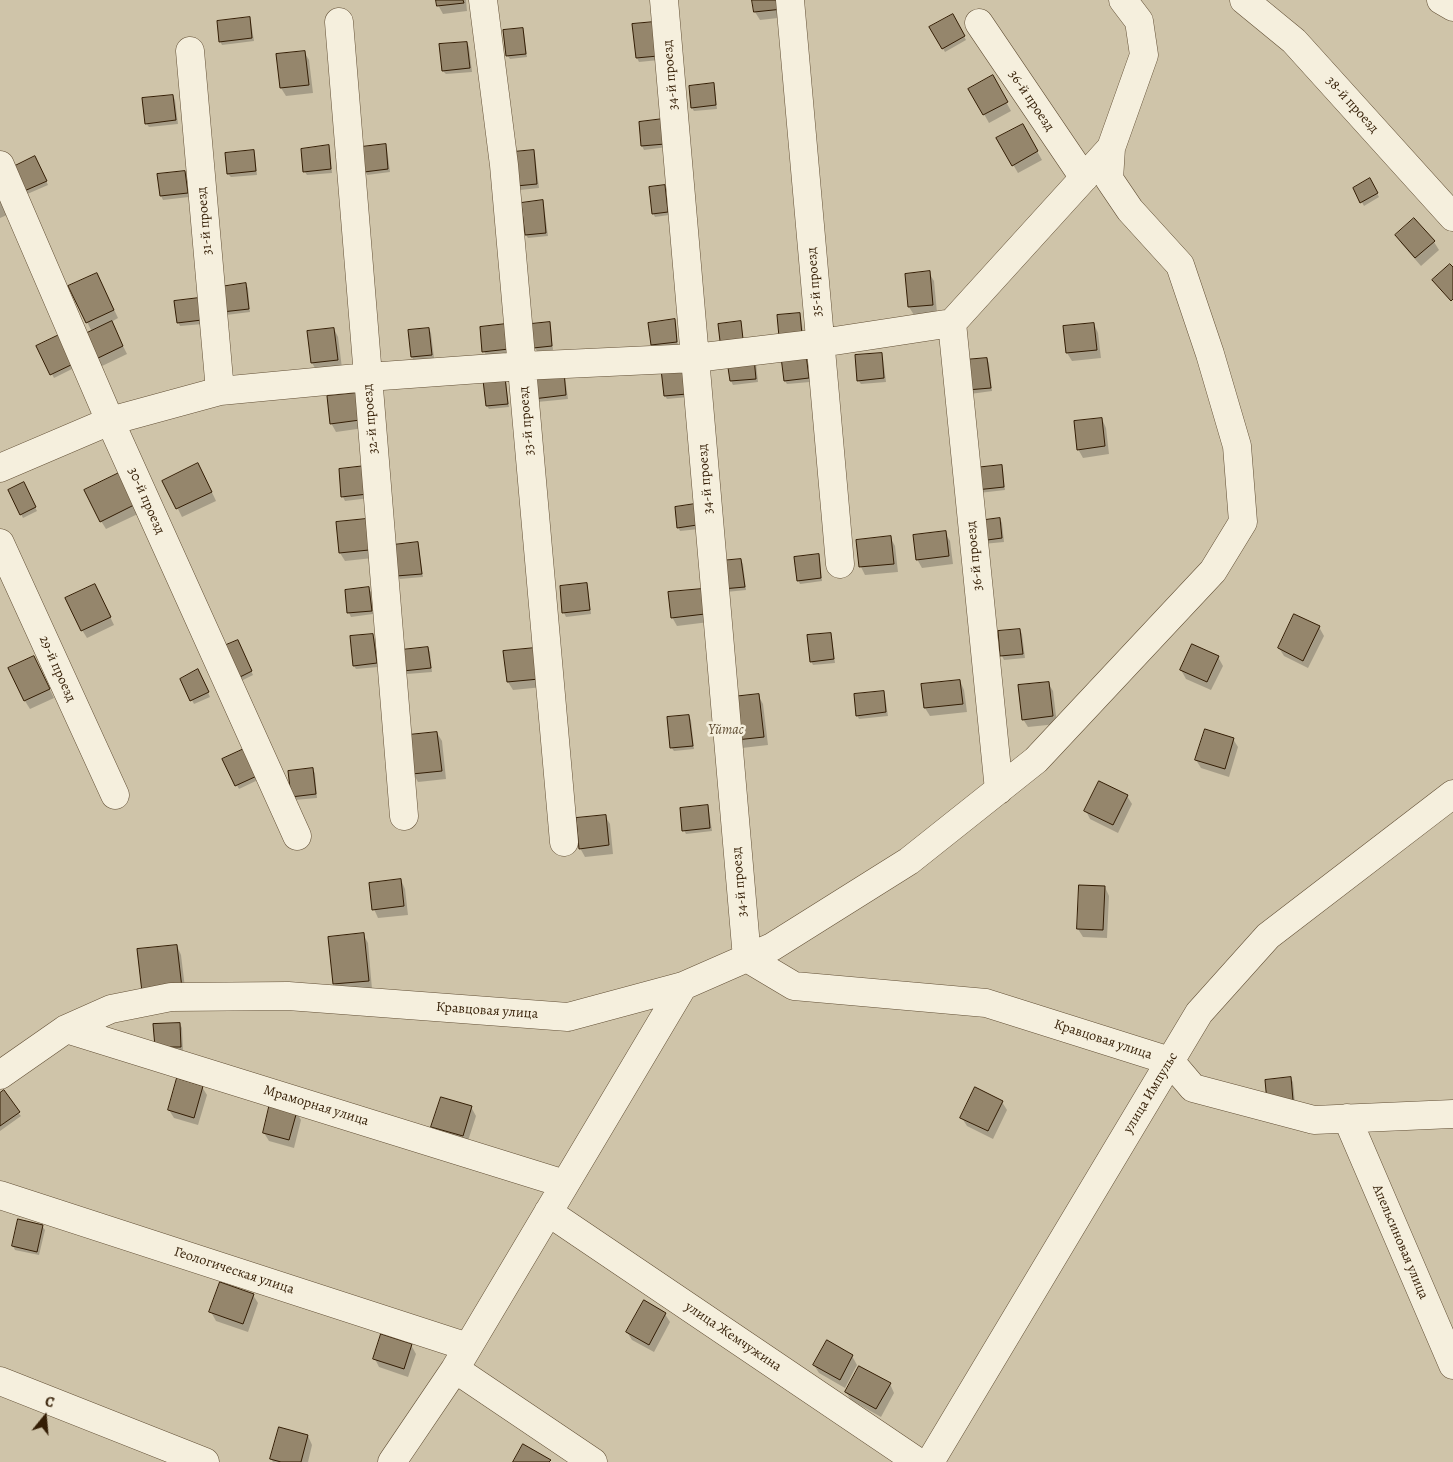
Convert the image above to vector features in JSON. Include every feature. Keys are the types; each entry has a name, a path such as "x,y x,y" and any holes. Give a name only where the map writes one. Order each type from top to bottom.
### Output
{"street":[{"name":"33-й проезд","path":"483,0 504,165 564,842"},
{"name":"34-й проезд","path":"664,0 747,958"},
{"name":"35-й проезд","path":"790,0 840,564"},
{"path":"0,468 110,422 220,391 368,377 522,366 695,358 821,343 952,323 1110,148 1144,55 1139,21 1123,0"},
{"name":"38-й проезд","path":"1244,0 1294,41 1453,217"},
{"path":"1441,0 1453,7"},
{"name":"32-й проезд","path":"339,22 404,816"},
{"name":"36-й проезд","path":"979,23 1084,178"},
{"name":"31-й проезд","path":"190,51 220,391"},
{"name":"Кравцовая улица","path":"0,1074 66,1029 111,1009 172,996 288,996 568,1016 683,986 772,947 909,861 1036,760 1214,571 1243,522 1237,446 1210,354 1180,265 1130,210 1109,179 1110,148"},
{"name":"30-й проезд","path":"0,165 110,422 298,836"},
{"name":"36-й проезд","path":"952,323 998,790"},
{"name":"29-й проезд","path":"0,543 115,795"},
{"name":"улица Импульс","path":"930,1462 1199,1013 1268,936 1453,794"},
{"name":"Кравцовая улица","path":"747,958 794,986 986,1003 1170,1062 1193,1088 1314,1120 1453,1114"},
{"path":"392,1462 461,1358 683,986"},
{"name":"Мраморная улица","path":"66,1029 565,1184"},
{"name":"Апельсиновая улица","path":"1347,1118 1453,1365"},
{"name":"Геологическая улица","path":"0,1195 461,1358 592,1462"},
{"name":"улица Жемчужина","path":"548,1212 918,1462"},
{"path":"0,1381 205,1462"}],"green space":[{"name":"Үйтас","path":"0,0 1453,0 1453,1462 0,1462"}],"building":[{"path":"436,0 463,0 464,3 437,6"},
{"path":"752,0 782,0 783,9 754,12"},
{"path":"953,14 965,36 942,49 929,27"},
{"path":"250,17 252,38 219,42 217,21"},
{"path":"654,22 658,56 636,58 632,24"},
{"path":"523,28 526,54 506,56 503,30"},
{"path":"467,42 470,68 442,71 439,44"},
{"path":"305,51 309,85 280,88 276,54"},
{"path":"993,75 1008,102 983,115 968,89"},
{"path":"714,83 716,105 691,108 689,86"},
{"path":"173,95 176,120 145,124 142,98"},
{"path":"663,119 665,144 641,146 639,122"},
{"path":"1023,124 1038,151 1012,166 996,138"},
{"path":"386,144 388,169 364,172 361,147"},
{"path":"329,145 331,169 303,172 301,149"},
{"path":"254,150 256,171 227,174 225,153"},
{"path":"534,150 537,184 516,186 513,152"},
{"path":"35,156 47,181 22,192 11,168"},
{"path":"185,171 188,193 160,196 157,174"},
{"path":"1370,178 1378,193 1360,203 1353,188"},
{"path":"665,185 668,212 652,214 649,187"},
{"path":"543,200 546,233 525,235 521,203"},
{"path":"1414,218 1435,241 1415,258 1395,235"},
{"path":"1450,264 1453,267 1453,299 1451,301 1432,280"},
{"path":"930,271 933,305 908,307 905,274"},
{"path":"97,273 114,310 86,323 68,286"},
{"path":"246,283 249,309 222,312 220,287"},
{"path":"199,298 202,320 177,323 174,301"},
{"path":"800,313 802,335 779,337 777,315"},
{"path":"675,319 677,342 651,345 648,323"},
{"path":"112,321 123,346 94,360 83,335"},
{"path":"741,321 743,339 720,341 718,324"},
{"path":"550,322 552,346 533,348 531,324"},
{"path":"1094,323 1097,350 1066,353 1063,326"},
{"path":"506,324 509,349 482,352 480,327"},
{"path":"334,328 338,360 311,363 307,331"},
{"path":"429,328 432,355 411,357 408,330"},
{"path":"59,335 73,364 50,375 36,346"},
{"path":"882,353 884,378 857,381 855,355"},
{"path":"806,354 809,378 784,381 781,357"},
{"path":"754,358 756,379 730,381 727,361"},
{"path":"987,358 991,388 967,390 964,360"},
{"path":"684,366 687,394 664,396 661,369"},
{"path":"564,372 566,395 533,399 531,375"},
{"path":"505,377 508,404 486,406 483,380"},
{"path":"357,393 360,420 330,424 327,396"},
{"path":"1102,418 1105,446 1077,450 1074,421"},
{"path":"198,463 212,492 176,509 162,481"},
{"path":"1002,465 1004,487 976,490 974,468"},
{"path":"365,466 368,494 341,497 339,469"},
{"path":"123,471 138,503 100,522 84,490"},
{"path":"24,482 36,507 20,515 8,490"},
{"path":"695,504 697,525 677,528 675,507"},
{"path":"1000,518 1002,538 980,541 978,521"},
{"path":"366,519 369,550 339,553 336,522"},
{"path":"946,531 949,556 916,560 913,535"},
{"path":"891,536 894,564 859,567 856,540"},
{"path":"418,542 422,574 396,576 393,545"},
{"path":"819,554 821,578 797,581 794,557"},
{"path":"741,559 745,587 722,589 720,561"},
{"path":"587,583 590,610 562,613 560,586"},
{"path":"95,584 111,617 81,631 65,598"},
{"path":"369,587 372,611 347,613 345,590"},
{"path":"702,589 705,614 671,618 668,592"},
{"path":"1294,614 1320,626 1303,661 1278,648"},
{"path":"1020,629 1023,654 1000,656 998,631"},
{"path":"831,633 834,659 810,662 807,635"},
{"path":"373,634 377,663 353,666 350,636"},
{"path":"238,640 252,671 234,680 219,648"},
{"path":"1192,644 1219,656 1207,682 1180,670"},
{"path":"428,647 431,668 403,671 401,650"},
{"path":"535,648 539,679 507,682 503,651"},
{"path":"34,656 50,689 24,701 8,668"},
{"path":"198,669 209,692 190,701 180,679"},
{"path":"960,680 963,704 924,708 921,684"},
{"path":"1049,682 1053,716 1022,720 1018,685"},
{"path":"884,691 886,712 856,716 854,694"},
{"path":"759,694 764,737 736,740 732,697"},
{"path":"689,715 693,746 670,748 667,717"},
{"path":"1205,729 1234,738 1225,769 1195,760"},
{"path":"437,732 442,771 412,774 408,735"},
{"path":"246,748 259,775 235,786 222,759"},
{"path":"313,768 316,794 291,797 288,771"},
{"path":"1099,781 1128,795 1113,825 1084,811"},
{"path":"708,805 710,828 682,831 680,808"},
{"path":"606,815 609,845 579,849 576,818"},
{"path":"401,879 404,906 372,910 369,883"},
{"path":"1079,885 1105,886 1103,930 1077,929"},
{"path":"364,933 369,981 333,984 328,937"},
{"path":"177,945 182,988 142,992 137,949"},
{"path":"180,1023 181,1047 155,1047 153,1024"},
{"path":"1291,1077 1293,1100 1267,1102 1265,1080"},
{"path":"177,1078 203,1086 194,1118 168,1110"},
{"path":"975,1087 1003,1101 988,1131 960,1118"},
{"path":"4,1090 20,1112 0,1126 0,1093"},
{"path":"441,1097 472,1106 463,1136 431,1127"},
{"path":"270,1103 297,1111 289,1140 263,1133"},
{"path":"18,1219 43,1225 37,1252 12,1246"},
{"path":"220,1282 254,1294 243,1324 209,1312"},
{"path":"644,1300 666,1313 649,1345 626,1332"},
{"path":"381,1334 412,1344 404,1369 373,1359"},
{"path":"827,1340 853,1355 840,1380 813,1365"},
{"path":"859,1366 891,1383 876,1409 845,1392"},
{"path":"279,1427 308,1435 301,1462 281,1462 270,1459"},
{"path":"523,1444 551,1460 549,1462 513,1462"}]}
